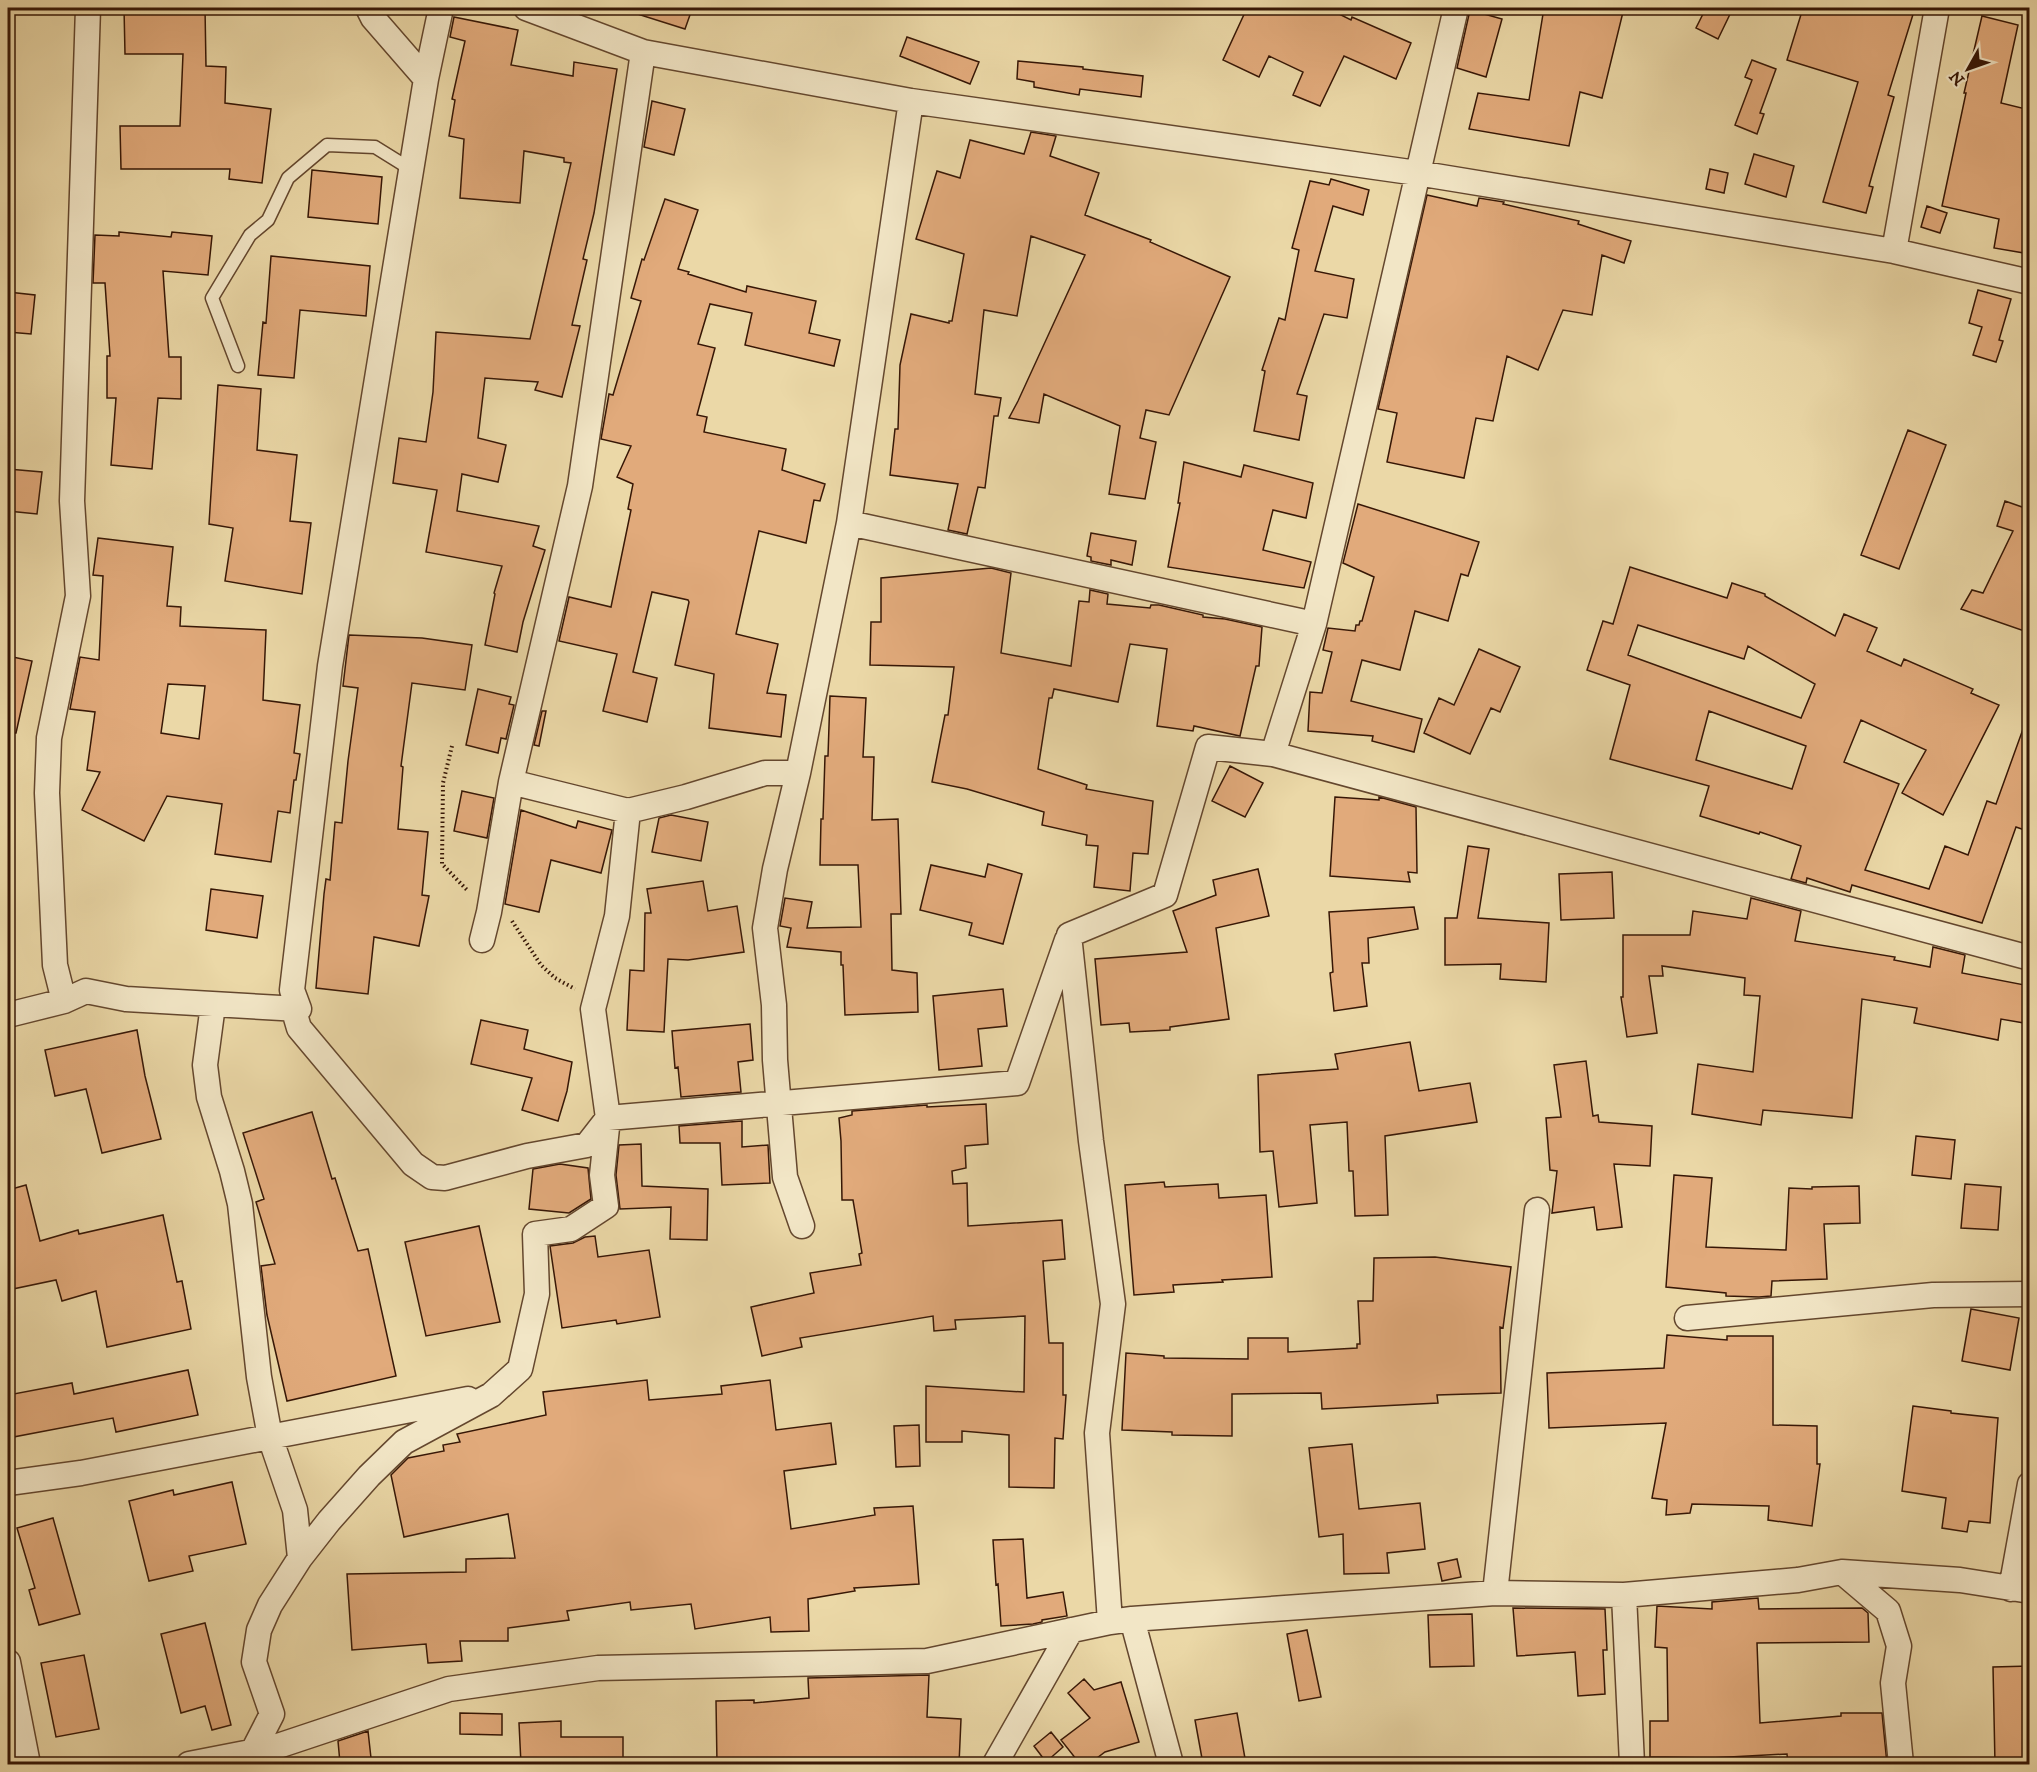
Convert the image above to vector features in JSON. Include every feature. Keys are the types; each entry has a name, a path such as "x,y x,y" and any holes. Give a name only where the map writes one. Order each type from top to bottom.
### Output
{"street":[{"path":"64,1001 56,965 47,793 49,738 78,596 72,501 88,8"},
{"path":"368,8 373,18 426,79"},
{"path":"299,1009 292,990 330,666 426,79 441,8"},
{"path":"526,8 643,52 911,101 1417,173 1894,251 2030,282"},
{"path":"1273,754 1314,624 1456,8"},
{"path":"1894,251 1937,8"},
{"path":"482,940 489,912 511,782 580,486 643,52"},
{"path":"802,1226 785,1177 775,1060 774,1005 765,928 775,869 798,773 849,523 911,101"},
{"path":"849,523 1314,624"},
{"path":"299,1009 294,1011 299,1028 316,1050 413,1164 432,1177 445,1178 527,1156 587,1145 608,1118 1017,1083 1069,935 1165,895 1208,747 1273,754 2030,958"},
{"path":"511,782 628,811 686,797 765,773 798,773"},
{"path":"252,1754 272,1714 254,1662 259,1630 270,1605 300,1558 369,1476 404,1443 491,1395 520,1369 537,1294 536,1234 572,1229 606,1206 602,1175 608,1118 593,1009 617,916 628,811"},
{"path":"1069,935 1091,1141 1113,1304 1097,1433 1121,1621 1171,1764"},
{"path":"8,1015 64,1001 86,991 126,999 299,1009"},
{"path":"213,1005 205,1065 210,1097 240,1204 259,1377 270,1437 296,1510 300,1558"},
{"path":"1495,1593 1537,1210"},
{"path":"1687,1318 1934,1295 2030,1294"},
{"path":"8,1483 81,1473 491,1395"},
{"path":"189,1764 252,1754 449,1689 598,1668 927,1661 1121,1621 1495,1593 1624,1595 1797,1580 1842,1572 1960,1580 2020,1590 2030,1484"},
{"path":"1842,1572 1888,1611 1899,1646 1893,1683 1901,1764"},
{"path":"1624,1595 1632,1764"},
{"path":"995,1764 1071,1630"},
{"path":"8,1662 28,1764"}],"lane":[{"path":"238,366 212,298 250,235 268,220 288,178 327,145 375,147 412,170"}],"building":[{"path":"124,8 205,8 206,66 226,67 225,103 271,109 262,183 229,179 230,169 121,169 120,126 180,126 183,54 125,54"},
{"path":"631,8 677,8 691,12 685,29 631,12"},
{"path":"1247,8 1327,8 1351,20 1352,17 1411,43 1396,79 1344,56 1320,106 1293,95 1303,72 1269,56 1259,77 1223,60"},
{"path":"1544,8 1624,8 1602,98 1580,92 1569,146 1469,129 1478,93 1529,100"},
{"path":"1706,8 1733,8 1718,39 1696,28"},
{"path":"1803,8 1915,8 1888,95 1894,97 1869,186 1873,187 1866,213 1823,202 1858,82 1787,60"},
{"path":"1470,10 1502,19 1486,77 1457,68"},
{"path":"1982,16 2018,25 2001,103 2030,110 2030,254 1994,248 1999,219 1942,206"},
{"path":"454,17 518,30 511,65 573,76 574,62 617,69 594,213 583,259 587,260 572,325 580,326 562,397 535,390 538,382 485,378 478,438 506,445 498,482 462,474 457,511 539,526 533,546 545,550 523,622 517,652 485,645 494,593 502,566 426,552 437,490 393,483 399,438 426,442 433,392 436,332 530,339 571,163 564,162 564,158 524,151 520,203 460,198 464,139 449,136 455,100 452,99 465,41 450,37"},
{"path":"907,37 979,62 970,84 900,56"},
{"path":"1752,60 1776,69 1760,113 1764,114 1757,134 1735,125 1752,80 1745,77"},
{"path":"1018,61 1143,76 1141,97 1080,89 1079,95 1034,87 1034,82 1017,79"},
{"path":"652,101 685,109 674,155 644,147"},
{"path":"1031,132 1056,136 1050,156 1099,173 1085,215 1151,240 1150,242 1230,277 1169,415 1146,410 1140,438 1156,442 1145,499 1109,494 1120,426 1044,394 1039,423 1009,418 1085,255 1031,236 1017,316 984,310 975,394 1001,398 998,416 994,416 985,488 978,487 967,534 948,530 958,484 890,475 895,429 898,429 900,365 911,314 949,323 952,321 964,254 916,239 937,171 960,178 970,140 1024,154"},
{"path":"1754,154 1794,166 1786,197 1745,184"},
{"path":"1710,169 1728,173 1724,193 1706,189"},
{"path":"312,170 382,177 378,224 308,217"},
{"path":"1331,179 1369,190 1363,215 1333,206 1315,271 1354,279 1347,318 1324,314 1297,394 1307,396 1299,440 1254,431 1265,371 1262,370 1279,318 1285,320 1299,250 1292,248 1310,181 1329,185"},
{"path":"1427,195 1477,206 1479,198 1504,202 1503,204 1579,221 1578,224 1631,241 1624,263 1602,255 1592,315 1563,310 1538,370 1507,356 1493,421 1476,418 1464,478 1387,462 1397,413 1378,409"},
{"path":"665,199 698,210 678,269 746,292 747,286 816,301 809,333 840,340 834,366 745,345 752,313 710,304 698,344 715,348 697,415 707,417 704,432 786,449 782,470 825,484 820,501 814,500 806,543 759,531 736,634 778,644 767,693 786,695 781,737 709,728 714,674 675,665 688,600 652,592 633,672 657,678 647,722 603,711 617,654 559,641 569,597 611,607 631,510 628,509 633,484 617,477 631,446 601,439 609,394 613,395 641,301 631,298 642,259 644,260"},
{"path":"1927,206 1947,213 1940,233 1921,227"},
{"path":"119,232 171,237 172,232 212,236 208,275 163,271 169,357 181,357 181,399 158,398 152,469 111,465 116,398 107,398 107,356 110,356 105,283 93,283 95,235 119,236"},
{"path":"271,256 370,266 366,316 300,310 294,378 258,375 263,322 266,323"},
{"path":"1978,290 2011,299 1999,340 2003,341 1996,362 1973,355 1982,327 1969,323"},
{"path":"8,292 35,295 31,334 8,332"},
{"path":"218,385 261,389 257,450 297,455 290,521 311,523 302,594 225,581 233,528 209,524"},
{"path":"1908,430 1946,445 1899,569 1861,555"},
{"path":"1184,462 1241,477 1244,465 1313,483 1306,518 1273,510 1263,550 1311,562 1304,588 1168,567 1180,503 1178,503"},
{"path":"8,469 42,472 37,514 8,511"},
{"path":"2030,499 2030,633 1961,609 1972,590 1983,593 2013,531 1997,526 2005,501 2025,508"},
{"path":"1358,504 1479,542 1468,576 1461,574 1448,621 1415,611 1400,670 1362,660 1351,701 1422,719 1414,752 1372,741 1373,736 1308,731 1310,692 1322,693 1332,652 1323,650 1328,628 1355,631 1356,625 1362,621 1374,577 1343,563"},
{"path":"1091,533 1136,541 1132,565 1111,560 1111,565 1091,561 1091,557 1087,556"},
{"path":"98,538 173,547 167,606 181,607 180,626 266,630 263,700 300,705 294,753 300,754 290,813 278,811 271,862 215,854 222,804 167,796 144,841 82,810 100,772 87,770 95,712 70,709 80,657 99,660 103,576 93,575","holes":["168,684 205,686 199,739 161,733"]},
{"path":"1630,567 1727,598 1732,583 1765,594 1835,636 1844,614 1877,628 1867,651 1901,666 1904,659 1973,689 1971,693 1999,705 1943,815 1902,793 1926,750 1861,720 1844,762 1899,784 1865,870 1929,889 1945,846 1968,855 1987,801 1996,804 2027,718 2030,718 2030,832 2016,827 1982,923 1852,885 1850,892 1807,878 1806,883 1791,879 1801,846 1700,816 1709,786 1610,759 1630,685 1587,670 1603,621 1613,624","holes":["1638,625 1744,659 1748,646 1815,684 1801,718 1628,655","1709,711 1806,746 1792,789 1696,760"]},
{"path":"991,568 1011,573 1001,653 1071,666 1079,601 1089,602 1090,590 1108,594 1107,604 1150,608 1151,605 1159,605 1203,615 1203,617 1262,627 1259,666 1256,666 1240,736 1194,726 1193,731 1157,726 1167,649 1130,644 1118,702 1054,689 1052,698 1049,698 1038,769 1087,785 1086,789 1153,801 1148,854 1133,853 1130,891 1094,887 1098,846 1086,845 1087,835 1042,825 1044,812 967,789 932,782 945,715 948,715 954,667 870,665 871,622 881,622 881,578"},
{"path":"349,635 422,638 472,645 465,690 412,683 401,766 403,767 398,829 428,832 422,895 429,896 419,946 374,937 368,994 316,988 326,879 330,880 335,822 342,823 358,688 343,686"},
{"path":"1479,649 1520,667 1500,712 1491,708 1470,754 1424,733 1439,698 1454,705"},
{"path":"8,656 32,661 16,733 8,733"},
{"path":"478,689 511,697 509,704 514,705 506,739 501,738 498,753 466,745"},
{"path":"830,696 866,698 863,757 874,757 872,820 898,819 901,914 891,914 892,970 917,973 918,1012 845,1015 841,952 787,947 791,928 780,926 785,898 812,902 807,928 861,927 858,865 820,865"},
{"path":"542,711 546,711 539,746 534,745"},
{"path":"1230,766 1263,783 1245,817 1212,801"},
{"path":"462,791 494,798 487,838 454,831"},
{"path":"1335,797 1379,800 1379,797 1416,807 1417,873 1408,872 1410,882 1330,876"},
{"path":"521,810 576,828 578,821 612,830 601,873 551,860 539,912 505,904"},
{"path":"671,815 708,822 701,861 652,852 659,818"},
{"path":"1468,846 1489,849 1478,918 1549,923 1546,982 1500,979 1501,964 1445,965 1445,918 1457,918"},
{"path":"988,864 1022,874 1003,944 969,935 972,923 920,910 931,865 985,877"},
{"path":"1258,869 1269,916 1216,928 1229,1019 1170,1027 1170,1030 1130,1032 1129,1023 1101,1025 1095,959 1187,952 1173,911 1216,895 1213,880"},
{"path":"1612,872 1614,918 1561,920 1559,874"},
{"path":"703,881 708,911 737,906 744,952 688,960 668,959 664,1032 627,1030 630,970 644,971 645,913 651,913 647,889"},
{"path":"211,889 263,896 257,938 206,930"},
{"path":"1751,898 1801,911 1795,941 1895,957 1894,960 1930,967 1933,947 1965,955 1962,973 2030,986 2030,1024 2001,1019 1998,1040 1914,1023 1917,1008 1862,999 1852,1118 1763,1110 1761,1125 1692,1114 1698,1064 1753,1072 1760,996 1744,995 1745,978 1662,966 1663,976 1649,976 1657,1033 1627,1037 1621,997 1623,997 1623,935 1690,935 1693,911 1747,919"},
{"path":"1414,907 1418,929 1368,938 1369,963 1362,963 1367,1006 1334,1011 1330,973 1333,972 1329,912"},
{"path":"1003,989 1007,1026 978,1029 982,1066 939,1070 933,996"},
{"path":"481,1020 528,1030 524,1049 572,1062 567,1091 558,1121 522,1110 532,1078 471,1064"},
{"path":"750,1024 753,1060 738,1062 741,1092 681,1097 678,1067 675,1068 672,1031"},
{"path":"137,1030 145,1076 161,1139 102,1153 86,1089 55,1096 45,1050"},
{"path":"1410,1042 1419,1091 1470,1083 1477,1122 1385,1136 1388,1215 1355,1216 1353,1171 1349,1171 1347,1122 1310,1125 1317,1203 1279,1207 1273,1151 1260,1152 1258,1075 1338,1069 1335,1054"},
{"path":"1586,1061 1593,1116 1598,1115 1599,1122 1652,1126 1650,1166 1614,1164 1622,1227 1597,1230 1594,1207 1552,1213 1557,1171 1550,1170 1546,1118 1561,1117 1554,1065"},
{"path":"986,1104 988,1144 965,1146 966,1168 952,1171 953,1184 967,1183 968,1226 1062,1220 1065,1259 1043,1261 1049,1343 1063,1343 1063,1395 1066,1395 1063,1439 1055,1438 1054,1488 1009,1487 1009,1435 962,1431 962,1442 926,1442 926,1386 1024,1392 1025,1316 955,1320 956,1329 934,1331 933,1316 800,1338 802,1347 762,1356 751,1307 814,1293 810,1273 861,1265 859,1254 862,1253 853,1200 842,1200 839,1118 852,1115 852,1111 927,1105 927,1107"},
{"path":"312,1112 332,1179 335,1178 358,1251 368,1249 396,1376 287,1401 267,1315 261,1266 275,1264 256,1202 264,1199 243,1133"},
{"path":"742,1121 742,1147 768,1145 770,1183 722,1185 720,1143 680,1143 679,1126"},
{"path":"1916,1136 1955,1140 1951,1179 1912,1175"},
{"path":"641,1144 642,1186 708,1189 707,1240 670,1239 671,1207 620,1209 616,1175 619,1145"},
{"path":"560,1164 588,1168 591,1199 569,1213 529,1209 533,1169"},
{"path":"1674,1175 1712,1178 1706,1247 1786,1250 1789,1188 1859,1186 1860,1223 1824,1224 1827,1279 1772,1281 1771,1296 1759,1297 1726,1296 1726,1293 1666,1287"},
{"path":"1164,1182 1165,1187 1218,1184 1219,1198 1266,1195 1272,1277 1173,1285 1174,1292 1134,1295 1125,1185"},
{"path":"1965,1184 2001,1187 1998,1230 1961,1228"},
{"path":"26,1185 40,1241 78,1230 79,1234 163,1215 177,1282 182,1281 191,1329 107,1347 96,1291 62,1301 56,1280 8,1290 8,1190"},
{"path":"479,1226 500,1322 426,1336 405,1242"},
{"path":"595,1236 598,1257 649,1250 660,1317 617,1324 616,1320 562,1328 550,1246 573,1243 585,1237"},
{"path":"1435,1257 1511,1267 1503,1328 1500,1327 1501,1393 1437,1395 1438,1403 1322,1409 1321,1393 1232,1394 1232,1436 1172,1435 1172,1432 1122,1430 1126,1353 1164,1356 1164,1358 1248,1359 1248,1338 1288,1338 1288,1352 1357,1348 1357,1344 1360,1344 1358,1301 1373,1301 1374,1258"},
{"path":"1971,1309 2019,1318 2010,1370 1962,1361"},
{"path":"1667,1335 1727,1340 1727,1336 1773,1336 1773,1425 1817,1426 1817,1464 1820,1464 1812,1526 1768,1520 1769,1506 1692,1504 1690,1513 1666,1515 1667,1500 1652,1498 1666,1423 1549,1428 1547,1373 1664,1368"},
{"path":"188,1370 198,1415 116,1432 113,1418 8,1438 8,1395 72,1383 74,1394"},
{"path":"647,1380 649,1400 722,1394 721,1386 770,1380 776,1430 831,1423 836,1464 784,1471 791,1529 875,1515 874,1508 913,1506 919,1584 854,1588 855,1591 808,1599 809,1631 771,1632 770,1617 695,1629 691,1604 631,1610 630,1602 567,1611 569,1620 508,1628 508,1641 460,1641 462,1661 428,1663 426,1644 352,1650 347,1574 466,1572 466,1559 515,1558 508,1514 404,1537 391,1475 408,1458 444,1451 443,1445 460,1442 457,1434 546,1415 543,1392"},
{"path":"1913,1406 1998,1418 1990,1523 1969,1521 1967,1532 1942,1528 1946,1498 1902,1491"},
{"path":"919,1425 920,1466 896,1467 894,1426"},
{"path":"1352,1444 1359,1509 1420,1503 1425,1549 1387,1553 1389,1573 1344,1574 1343,1534 1319,1537 1309,1448"},
{"path":"232,1482 246,1544 189,1556 193,1571 149,1581 129,1501 173,1490 174,1495"},
{"path":"53,1518 80,1614 39,1625 29,1590 35,1588 17,1528"},
{"path":"1023,1539 1027,1598 1063,1592 1067,1616 1042,1620 1042,1622 1033,1624 1001,1626 993,1540"},
{"path":"1457,1559 1461,1577 1442,1581 1438,1563"},
{"path":"1758,1598 1759,1609 1862,1608 1868,1613 1869,1642 1757,1643 1760,1723 1841,1716 1841,1713 1882,1713 1887,1764 1788,1764 1787,1754 1711,1758 1650,1757 1650,1721 1668,1721 1667,1648 1655,1647 1657,1606 1712,1609 1712,1602"},
{"path":"1513,1608 1605,1609 1607,1650 1603,1650 1605,1694 1578,1696 1575,1652 1517,1656"},
{"path":"1472,1614 1474,1666 1430,1667 1428,1615"},
{"path":"205,1623 231,1725 212,1730 205,1706 181,1713 161,1634"},
{"path":"1307,1630 1321,1697 1299,1701 1287,1634"},
{"path":"84,1655 99,1729 56,1737 41,1663"},
{"path":"2030,1666 2030,1764 1995,1764 1993,1667"},
{"path":"929,1675 927,1717 961,1719 959,1764 717,1764 716,1701 754,1700 754,1703 809,1698 808,1678"},
{"path":"1084,1679 1094,1690 1121,1682 1139,1742 1105,1752 1089,1764 1080,1764 1061,1740 1090,1718 1068,1693"},
{"path":"460,1713 502,1714 502,1735 460,1734"},
{"path":"1237,1713 1246,1764 1203,1764 1195,1720"},
{"path":"561,1721 561,1737 623,1737 623,1764 521,1764 519,1723"},
{"path":"368,1731 371,1758 340,1763 338,1741"},
{"path":"1051,1732 1063,1747 1046,1762 1034,1746"}]}
